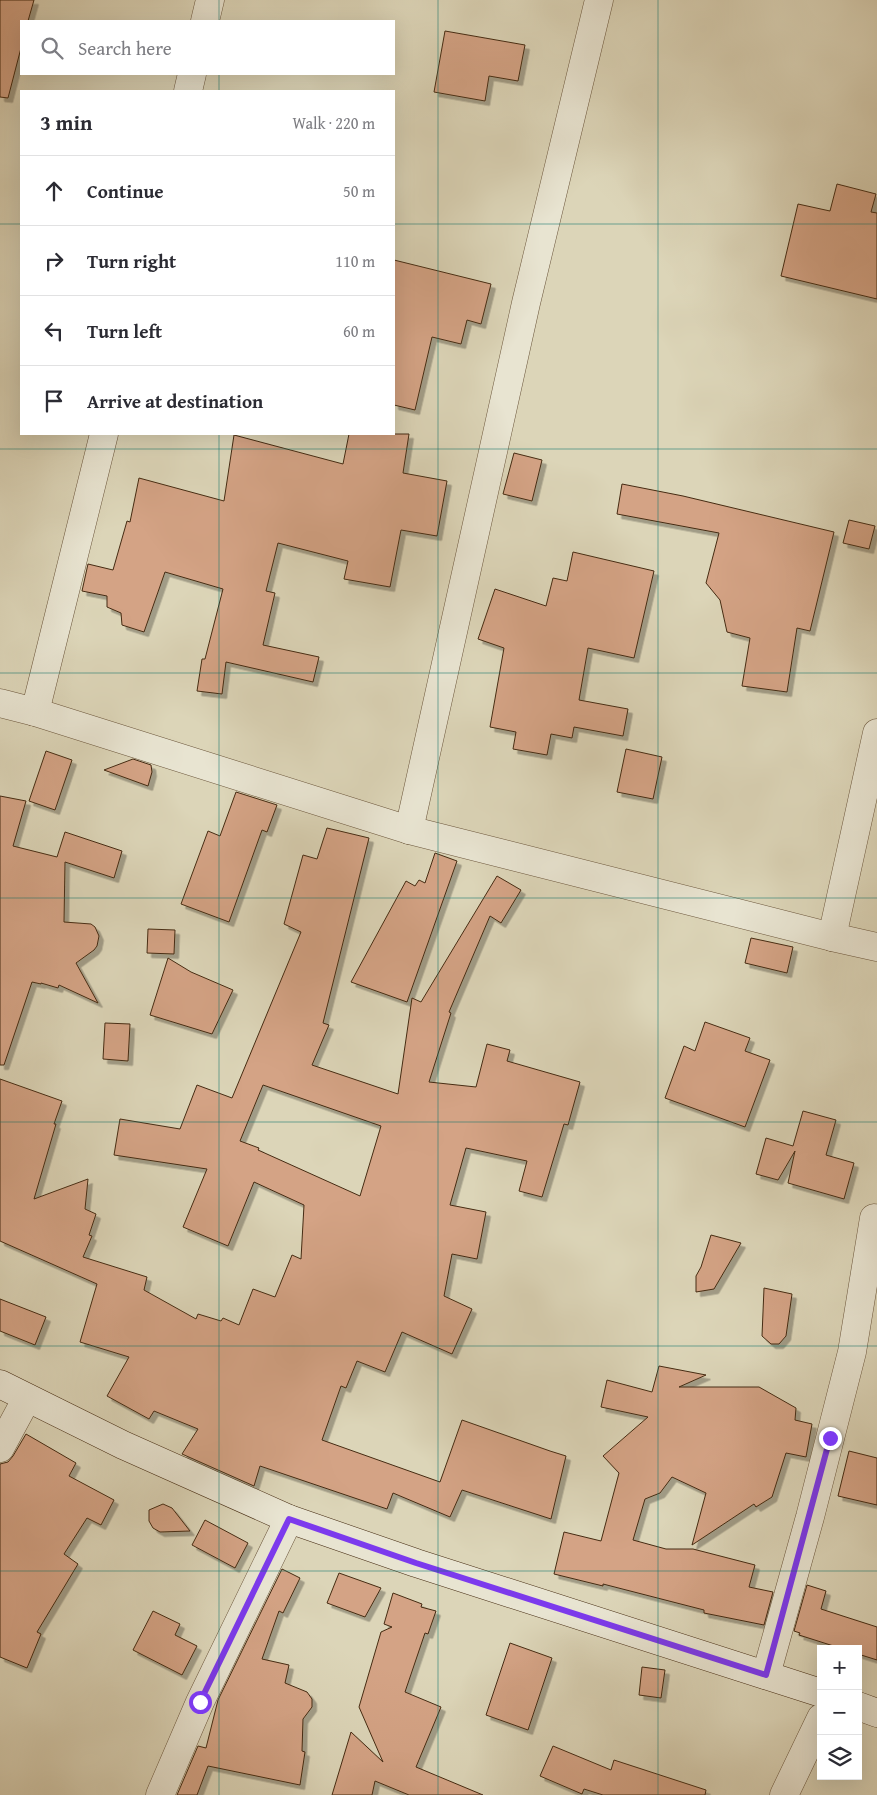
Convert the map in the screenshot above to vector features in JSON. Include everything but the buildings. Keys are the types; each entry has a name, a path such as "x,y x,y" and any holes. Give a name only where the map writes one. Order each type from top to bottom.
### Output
{"street":[{"path":"205,20 210,0"},
{"path":"410,830 526,302 599,0"},
{"path":"188,90 192,75"},
{"path":"35,712 104,435"},
{"path":"0,704 35,712 410,830 877,947"},
{"path":"832,937 877,733"},
{"path":"766,1675 810,1518 852,1352 874,1218"},
{"path":"0,1384 123,1445 289,1519 416,1563 817,1692"},
{"path":"0,1448 27,1398"},
{"path":"160,1795 200,1702 289,1519"},
{"path":"862,1707 877,1713"},
{"path":"784,1795 817,1726"}],"route":[{"path":"200,1702 289,1519 416,1563 766,1675 810,1518 830,1438"}]}
